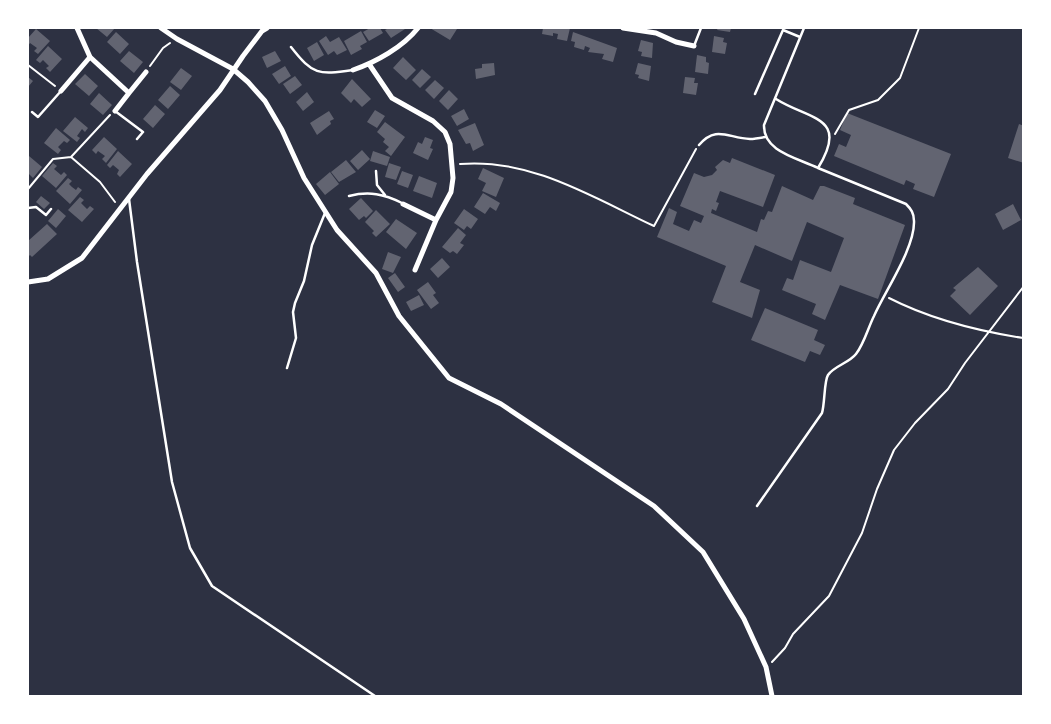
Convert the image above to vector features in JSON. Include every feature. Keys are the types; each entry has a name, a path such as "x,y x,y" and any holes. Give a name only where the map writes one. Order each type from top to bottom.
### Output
{"street":[{"path":"77,28 90,57 129,93"},
{"path":"161,28 233,70 248,82 273,114 299,167 337,230 376,272 400,316 448,378 501,404 654,506 703,552 744,619 766,667 772,696"},
{"path":"28,282 48,279 82,258 147,174 220,90 262,31 267,28"},
{"path":"353,70 369,64 404,42 418,28"},
{"path":"623,28 656,33 676,42 694,46"},
{"path":"61,91 90,57"},
{"path":"369,64 392,98 433,121 445,132 450,144 452,165 451,192 436,220 415,270"},
{"path":"115,111 146,72"},
{"path":"403,204 436,220"}],"lane":[{"path":"694,46 701,28"},
{"path":"757,506 822,412 826,402 825,382 828,374 857,354 912,234 914,220 912,211 906,204 772,147 765,137 764,125 804,28"},
{"path":"755,94 783,29 800,37"},
{"path":"291,47 307,68 330,74 353,70"},
{"path":"32,112 38,117 61,91"},
{"path":"776,99 821,120 828,131 828,143 818,168"},
{"path":"115,111 144,132 137,139"},
{"path":"699,145 706,137 714,134 749,139 765,137"},
{"path":"376,171 377,185 385,195"},
{"path":"349,196 363,192 385,195 403,204"},
{"path":"129,199 137,262 172,482 190,548 212,586 375,696"},
{"path":"28,208 36,207 46,215 51,209"},
{"path":"287,368 296,338 293,312 295,302 304,281 312,245 326,212"}],"path":[{"path":"828,131 835,134 849,110 878,100 900,78 919,28"},
{"path":"146,72 163,48 177,39"},
{"path":"28,65 61,91"},
{"path":"71,158 106,118 115,111"},
{"path":"452,165 483,162 532,171 551,177 654,226 699,145"},
{"path":"28,189 53,159 71,158 100,182 120,209"},
{"path":"766,667 785,648 793,634 829,596 862,533 877,489 894,450 915,423 948,389 965,363 1024,286"},
{"path":"885,296 913,310 989,332 1023,338"}],"building":[{"path":"96,28 115,28 107,37"},
{"path":"370,28 380,28 383,33 369,41 363,32"},
{"path":"389,28 405,29 391,38 385,30"},
{"path":"430,28 455,28 457,29 450,40"},
{"path":"543,28 570,28 567,41 557,39 558,34 553,33 553,36 542,34"},
{"path":"718,28 731,28 730,32 717,30"},
{"path":"36,29 50,41 38,54 34,51 37,48 30,43 28,46 28,38"},
{"path":"361,31 367,42 360,46 362,49 351,55 344,41"},
{"path":"116,32 129,44 120,54 107,42"},
{"path":"573,32 617,48 613,62 602,59 604,54 588,52 590,48 585,46 584,50 574,47 575,42 571,41"},
{"path":"326,36 330,42 339,37 347,50 337,55 334,51 328,55 319,41"},
{"path":"714,36 724,38 723,42 727,43 725,54 712,52"},
{"path":"641,40 653,43 652,58 641,56 642,52 638,51"},
{"path":"317,42 324,55 314,61 307,48"},
{"path":"48,46 62,59 50,72 46,68 49,66 43,60 40,63 36,60"},
{"path":"129,51 143,62 134,73 120,61"},
{"path":"275,51 281,61 267,68 262,57"},
{"path":"697,55 706,57 706,62 709,63 708,74 695,72"},
{"path":"403,57 416,70 406,80 393,68"},
{"path":"494,63 495,75 476,79 475,69 482,68 482,64"},
{"path":"638,63 651,66 649,81 638,78 639,75 635,74"},
{"path":"285,66 291,76 279,84 272,74"},
{"path":"181,68 192,76 181,90 170,82"},
{"path":"422,69 431,77 420,88 412,80"},
{"path":"85,74 98,86 89,96 75,84"},
{"path":"295,76 302,85 290,94 283,84"},
{"path":"28,77 33,81 28,87"},
{"path":"685,77 695,78 694,83 698,83 696,95 683,93"},
{"path":"352,79 371,99 362,107 354,99 351,103 341,93"},
{"path":"435,80 444,88 434,99 425,90"},
{"path":"170,86 180,95 168,109 158,100"},
{"path":"449,90 458,99 448,110 439,101"},
{"path":"307,92 314,102 303,111 296,102"},
{"path":"99,93 112,105 103,115 90,104"},
{"path":"155,105 165,114 153,128 143,119"},
{"path":"464,109 469,119 457,126 451,116"},
{"path":"375,110 385,116 377,128 367,122"},
{"path":"329,111 334,119 330,121 331,124 317,135 310,123"},
{"path":"847,113 951,154 934,197 913,189 915,184 906,180 904,185 834,156 839,144 846,147 851,135 840,130"},
{"path":"75,117 88,128 85,132 82,129 77,136 80,138 77,142 63,131"},
{"path":"385,122 405,137 391,156 385,151 389,147 383,142 385,139 377,132"},
{"path":"475,123 484,145 473,151 470,143 466,144 458,130"},
{"path":"1019,124 1024,126 1024,163 1008,158"},
{"path":"56,128 70,140 67,143 64,141 58,147 61,150 58,154 44,143"},
{"path":"104,137 117,149 106,163 102,159 105,156 98,151 96,154 92,150"},
{"path":"425,137 433,140 430,148 433,149 428,160 413,153 418,142 422,144"},
{"path":"362,150 370,159 358,170 350,161"},
{"path":"118,151 132,164 120,177 117,174 119,170 113,165 110,168 107,165"},
{"path":"373,151 390,157 387,166 370,161"},
{"path":"29,156 42,167 33,178 28,173"},
{"path":"732,158 775,175 763,207 720,191 716,202 719,203 716,211 712,209 711,213 757,232 761,219 764,220 768,211 772,212 782,186 813,200 820,186 824,186 855,198 853,204 905,225 878,299 840,285 825,320 812,314 816,304 782,290 787,278 793,280 800,260 831,272 844,238 807,222 792,261 755,245 740,282 760,290 752,318 712,302 726,266 657,237 669,208 677,212 673,224 689,231 694,220 701,223 704,216 680,206 694,173 704,177 712,175 717,170 715,167 723,160 730,163"},
{"path":"346,160 356,172 339,182 331,172"},
{"path":"53,163 57,166 54,169 61,175 64,172 67,175 56,188 42,176"},
{"path":"389,163 401,167 396,180 385,177"},
{"path":"483,168 504,178 496,197 482,191 486,183 478,179"},
{"path":"402,171 413,175 408,188 397,184"},
{"path":"330,172 339,184 325,195 316,184"},
{"path":"419,176 437,183 432,198 413,191"},
{"path":"68,178 72,181 69,184 72,187 76,190 78,187 82,190 70,204 56,191"},
{"path":"483,193 500,203 496,211 490,207 485,214 474,207"},
{"path":"41,196 50,203 44,209 36,202"},
{"path":"80,197 84,200 81,203 87,209 90,206 94,209 82,222 68,210"},
{"path":"361,198 373,211 366,218 364,216 359,220 349,209"},
{"path":"1013,204 1021,220 1003,230 995,214"},
{"path":"58,209 66,216 56,228 48,221"},
{"path":"464,209 478,219 471,229 467,226 464,230 454,223"},
{"path":"376,210 390,224 376,237 372,233 374,231 365,222"},
{"path":"396,219 417,233 406,249 386,232"},
{"path":"47,224 57,234 32,257 30,255 28,257 28,241"},
{"path":"458,228 466,235 460,243 464,245 457,254 453,251 450,253 442,247"},
{"path":"388,252 401,257 393,273 382,269"},
{"path":"442,258 450,267 438,278 430,269"},
{"path":"978,267 998,286 970,315 950,296 956,290 953,288"},
{"path":"395,273 405,287 398,292 388,278"},
{"path":"428,282 436,293 433,295 439,303 431,309 417,290"},
{"path":"419,295 424,305 411,311 406,302"},
{"path":"765,308 818,330 814,340 825,345 820,355 810,351 805,362 751,340"}]}
